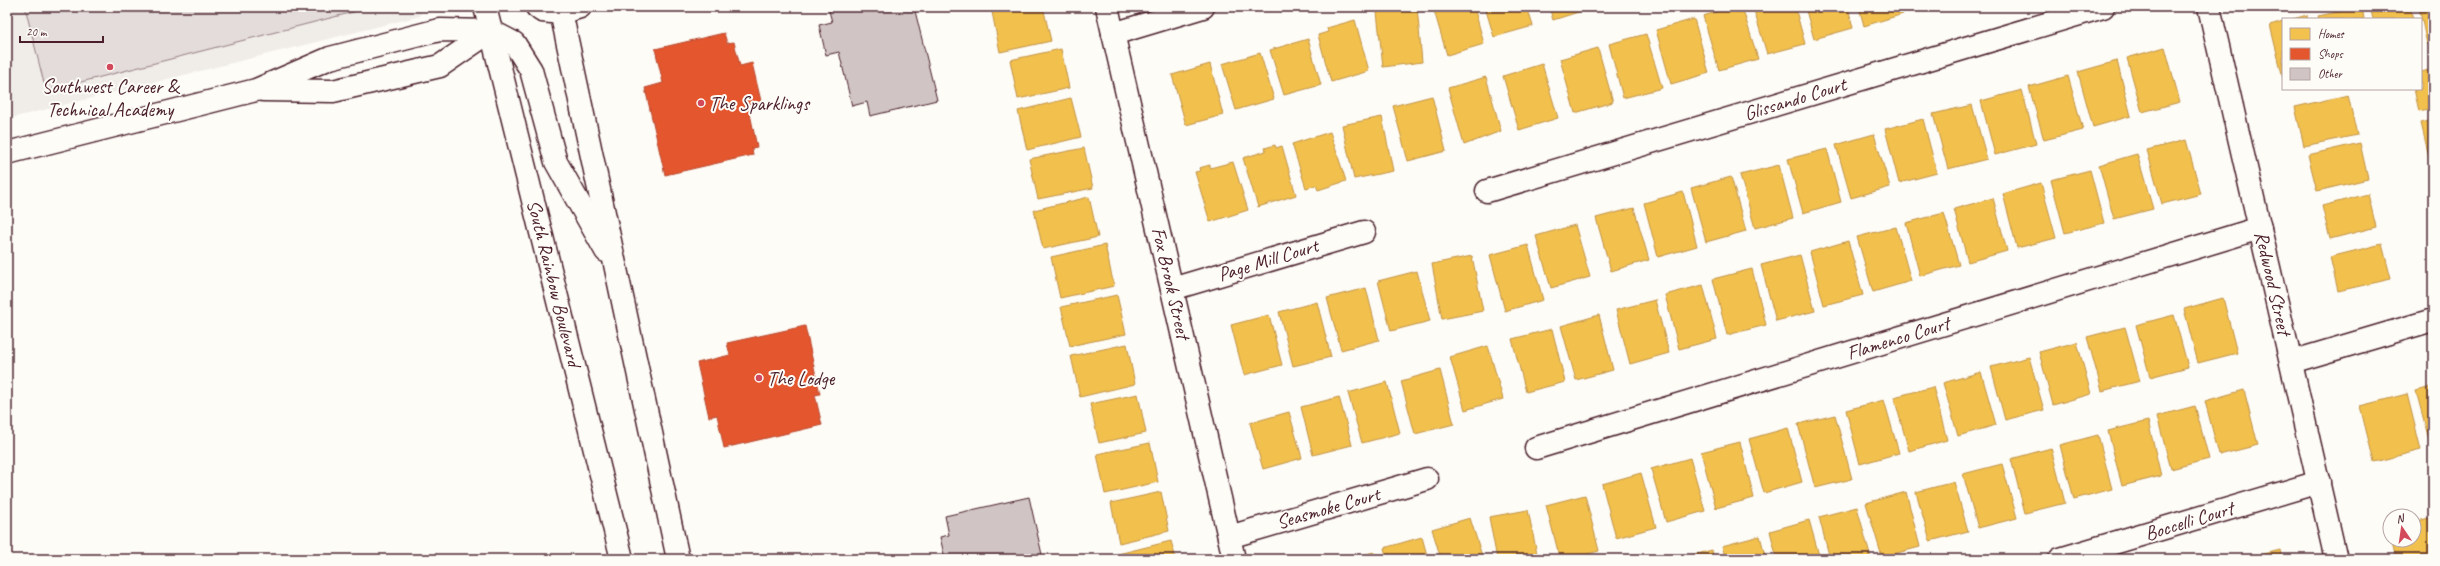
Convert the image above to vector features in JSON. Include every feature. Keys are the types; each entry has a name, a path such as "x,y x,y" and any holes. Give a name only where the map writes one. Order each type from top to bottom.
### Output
{"street":[{"name":"South Rainbow Boulevard","path":"485,7 622,559"},
{"path":"537,7 542,10 567,9 616,269 678,559"},
{"name":"Fox Brook Street","path":"1107,7 1234,559"},
{"path":"1113,34 1203,7"},
{"name":"Glissando Court","path":"1487,191 2103,7"},
{"name":"Redwood Street","path":"2209,7 2336,559"},
{"path":"7,153 256,90 330,58 431,32 440,30 491,31 514,43 522,53 536,85 556,162 616,269"},
{"path":"256,90 334,91 440,66 491,31"},
{"name":"Flamenco Court","path":"1536,448 2260,228"},
{"name":"Page Mill Court","path":"1172,289 1364,232"},
{"path":"2291,362 2433,320"},
{"name":"Seasmoke Court","path":"1229,537 1427,479"},
{"name":"Boccelli Court","path":"2060,559 2318,482"}],"shaded area":[{"name":"Southwest Career & Technical Academy","path":"7,7 422,7 420,16 7,119"},
{"path":"25,7 373,7 46,91"}],"building: Homes":[{"path":"1014,7 1043,7 1051,41 1000,52 992,12"},
{"path":"1417,7 1422,62 1383,67 1377,12"},
{"path":"1433,7 1474,7 1484,44 1447,55"},
{"path":"1485,7 1527,7 1533,26 1494,37"},
{"path":"1549,7 1591,7 1591,8 1553,20"},
{"path":"1733,7 1742,7 1758,59 1719,70 1703,16"},
{"path":"1753,7 1795,7 1805,44 1767,54"},
{"path":"1805,7 1848,7 1853,28 1814,39"},
{"path":"1859,7 1901,7 1903,14 1864,26"},
{"path":"1911,7 1928,7 1912,12"},
{"path":"2362,7 2364,18 2319,18 2318,16"},
{"path":"2370,7 2410,7 2413,18 2373,18"},
{"path":"2419,7 2433,7 2433,43 2427,44"},
{"path":"2307,15 2308,18 2296,18"},
{"path":"1694,19 1709,73 1671,84 1656,30"},
{"path":"1355,20 1369,71 1331,82 1318,35 1328,32 1327,28"},
{"path":"2282,21 2282,74 2270,25"},
{"path":"1646,34 1662,88 1623,98 1609,44"},
{"path":"1308,39 1321,85 1284,95 1270,50"},
{"path":"2165,47 2180,102 2142,112 2127,58"},
{"path":"1598,48 1613,102 1575,113 1560,59"},
{"path":"1061,49 1069,88 1018,99 1010,60"},
{"path":"1260,53 1274,99 1236,110 1222,64"},
{"path":"2117,61 2131,116 2093,127 2078,72"},
{"path":"1210,64 1223,115 1186,125 1172,75"},
{"path":"1542,64 1558,118 1519,130 1503,76"},
{"path":"2433,69 2433,108 2419,111 2414,90 2422,90 2422,72"},
{"path":"2068,76 2083,130 2044,140 2029,87"},
{"path":"1486,77 1501,131 1464,145 1448,88"},
{"path":"2022,90 2036,144 1995,155 1981,101"},
{"path":"2348,95 2357,135 2304,146 2295,107"},
{"path":"1432,96 1446,151 1408,161 1393,106"},
{"path":"1071,98 1081,137 1027,150 1018,111"},
{"path":"1972,105 1987,159 1948,169 1933,114"},
{"path":"1382,117 1393,171 1354,179 1342,125"},
{"path":"1923,119 1937,173 1899,183 1885,129"},
{"path":"2433,120 2433,160 2430,161 2421,123"},
{"path":"1330,132 1346,181 1318,190 1316,185 1306,188 1292,144"},
{"path":"1874,134 1890,187 1851,198 1836,145"},
{"path":"2186,140 2201,194 2162,204 2147,150"},
{"path":"2360,143 2368,179 2317,191 2308,155"},
{"path":"1275,145 1276,148 1282,146 1296,195 1258,207 1243,158 1266,151 1265,148"},
{"path":"1084,148 1093,188 1038,199 1029,159"},
{"path":"1827,149 1841,202 1803,213 1788,159"},
{"path":"2137,154 2153,209 2114,219 2099,165"},
{"path":"1233,162 1248,210 1210,222 1195,172 1200,171 1199,168 1210,165 1210,168"},
{"path":"1779,165 1793,218 1755,228 1740,175"},
{"path":"2090,170 2104,223 2065,233 2051,180"},
{"path":"1731,177 1746,231 1706,242 1691,188"},
{"path":"2041,183 2056,238 2017,248 2003,194"},
{"path":"1683,192 1697,246 1658,257 1644,203"},
{"path":"2368,194 2376,227 2330,239 2322,206"},
{"path":"1089,197 1098,237 1043,249 1034,210"},
{"path":"1993,198 2007,251 1968,262 1954,209"},
{"path":"1634,208 1649,260 1611,271 1596,218"},
{"path":"1944,213 1959,265 1920,276 1906,223"},
{"path":"1575,225 1590,277 1551,288 1536,236"},
{"path":"1896,227 1911,281 1873,292 1857,237"},
{"path":"1848,241 1863,295 1824,305 1810,252"},
{"path":"2382,244 2391,279 2338,291 2330,257"},
{"path":"1105,245 1114,286 1060,298 1051,257"},
{"path":"1528,245 1543,300 1505,311 1490,255"},
{"path":"1800,255 1815,311 1776,321 1761,265"},
{"path":"1472,256 1483,311 1442,319 1432,264"},
{"path":"1752,269 1766,325 1727,335 1713,279"},
{"path":"1417,271 1430,321 1391,331 1378,281"},
{"path":"1703,285 1717,339 1679,349 1665,295"},
{"path":"1366,288 1379,340 1341,350 1327,298"},
{"path":"1117,295 1126,334 1070,346 1061,307"},
{"path":"2223,298 2237,353 2198,363 2184,309"},
{"path":"1655,300 1669,353 1630,364 1616,310"},
{"path":"1317,302 1331,357 1293,366 1279,312"},
{"path":"1269,315 1282,365 1244,375 1231,325"},
{"path":"1599,315 1613,370 1576,380 1561,326"},
{"path":"2174,315 2188,367 2150,377 2136,325"},
{"path":"2125,327 2140,381 2102,391 2087,337"},
{"path":"1552,329 1565,382 1526,392 1512,339"},
{"path":"2077,342 2091,394 2053,405 2039,352"},
{"path":"1127,344 1135,384 1080,397 1071,356"},
{"path":"1488,346 1503,399 1465,410 1450,357"},
{"path":"2029,357 2044,410 2005,420 1991,367"},
{"path":"1440,370 1454,424 1415,434 1401,381"},
{"path":"1981,372 1996,425 1958,436 1943,383"},
{"path":"1387,382 1400,433 1362,443 1348,393"},
{"path":"1933,387 1947,440 1909,451 1894,397"},
{"path":"2433,387 2433,446 2431,447 2416,391"},
{"path":"2244,390 2258,445 2219,455 2205,401"},
{"path":"1138,394 1146,433 1099,443 1090,404"},
{"path":"2407,394 2421,450 2374,462 2360,406"},
{"path":"1339,397 1352,445 1313,455 1301,407"},
{"path":"1884,400 1899,453 1860,464 1846,410"},
{"path":"2195,406 2209,459 2171,469 2157,416"},
{"path":"1289,412 1302,458 1263,469 1250,423"},
{"path":"1835,415 1852,479 1815,488 1798,424"},
{"path":"2148,421 2161,476 2122,486 2108,431"},
{"path":"1788,428 1802,482 1764,493 1749,439"},
{"path":"2098,435 2112,489 2074,499 2060,445"},
{"path":"1740,442 1754,498 1716,508 1701,452"},
{"path":"1150,443 1158,482 1105,494 1097,454"},
{"path":"2051,448 2065,503 2025,513 2011,459"},
{"path":"1690,458 1705,511 1666,522 1651,469"},
{"path":"2002,464 2017,518 1978,528 1963,474"},
{"path":"1641,473 1656,527 1616,538 1602,484"},
{"path":"1954,482 1968,531 1930,541 1916,492"},
{"path":"1161,492 1169,531 1119,543 1111,503"},
{"path":"1906,492 1920,547 1882,557 1866,503"},
{"path":"1585,495 1599,551 1569,559 1560,559 1546,505"},
{"path":"1857,507 1871,559 1830,559 1819,517"},
{"path":"1528,510 1538,559 1497,559 1489,517"},
{"path":"2433,517 2433,559 2396,559 2393,548 2422,548 2422,520"},
{"path":"1470,518 1483,559 1441,559 1432,529"},
{"path":"1809,520 1820,559 1777,559 1770,531"},
{"path":"1760,536 1766,559 1726,559 1722,546"},
{"path":"1422,537 1428,559 1387,559 1384,548"},
{"path":"1171,541 1176,559 1119,559 1118,554"},
{"path":"1712,550 1714,559 1677,559"},
{"path":"2280,550 2282,559 2245,559"},
{"path":"1374,552 1376,559 1348,559"}],"building: Shops":[{"name":"The Sparklings","path":"724,33 727,43 734,42 740,66 752,63 761,101 748,104 757,147 752,148 753,155 665,175 645,88 663,83 655,49"},
{"name":"The Lodge","path":"805,326 820,394 815,395 822,425 724,448 717,415 709,417 697,363 730,355 727,343"}],"building: Other":[{"path":"828,7 914,7 937,100 870,116 867,102 852,106 839,52 826,55 819,25 832,22"},
{"path":"1029,497 1043,559 945,559 940,537 949,535 945,516"}],"place":[{"name":"Southwest Career & Technical Academy","path":"110,67"},
{"name":"The Sparklings","path":"701,103"},
{"name":"The Lodge","path":"759,378"}]}
